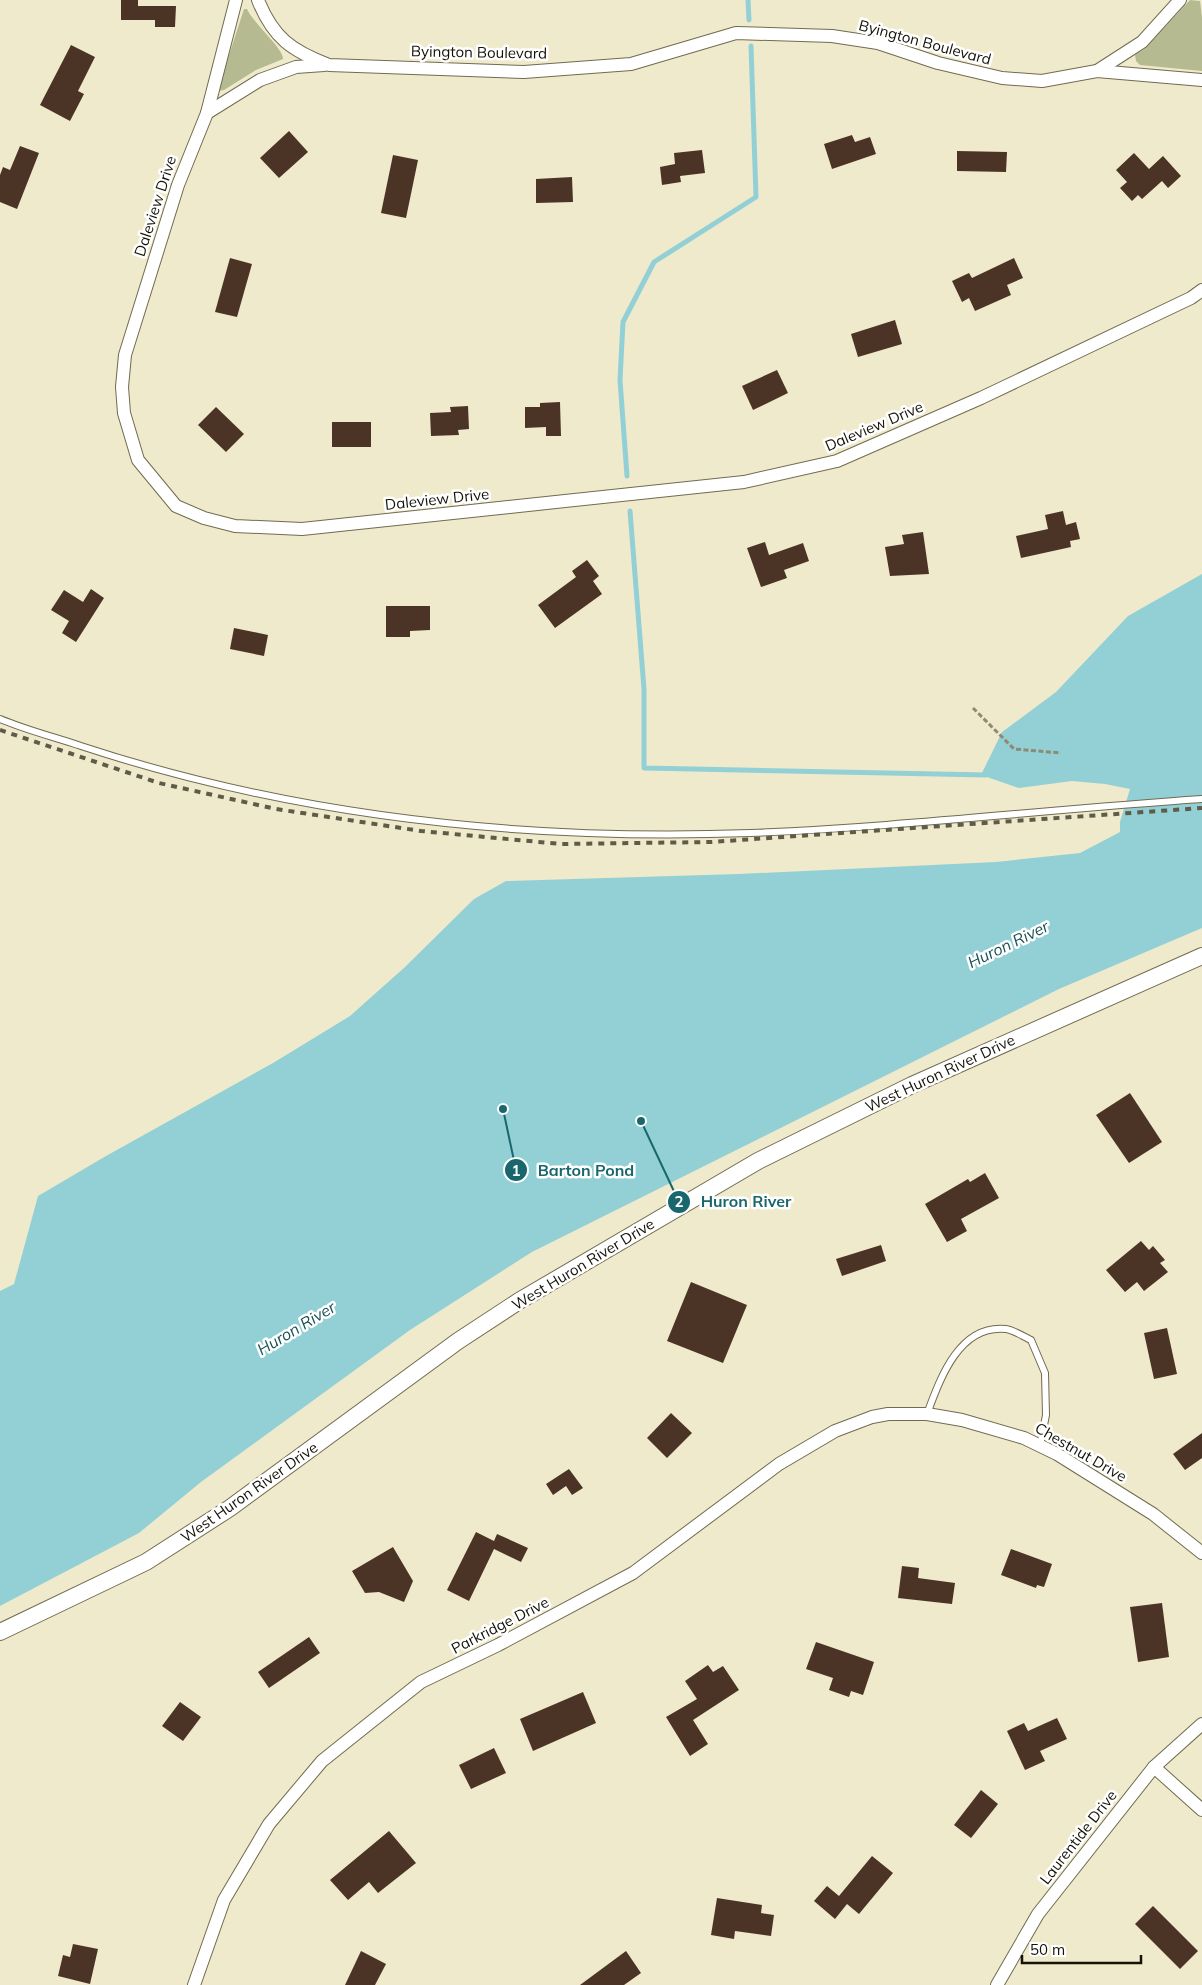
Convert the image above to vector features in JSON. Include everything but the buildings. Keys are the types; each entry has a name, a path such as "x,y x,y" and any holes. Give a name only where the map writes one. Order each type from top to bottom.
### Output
{"street":[{"name":"Daleview Drive","path":"236,0 207,113 178,185 125,355 122,387 124,413 138,460 176,506 204,518 235,526 302,529 744,482 837,461 981,398 1190,298 1202,290"},
{"name":"Byington Boulevard","path":"258,0 277,36 300,54 329,65"},
{"name":"Byington Boulevard","path":"1097,71 1142,42 1180,0"},
{"name":"Byington Boulevard","path":"207,113 260,80 296,67 329,65 524,72 632,64 736,33 832,36 878,43 938,63 1002,78 1042,81 1097,71 1202,80"},
{"name":"West Huron River Drive","path":"0,1632 146,1562 230,1508 458,1341 519,1301 758,1160 912,1084 1202,956"},
{"name":"Parkridge Drive","path":"194,1985 224,1900 269,1824 322,1760 421,1682 498,1645 633,1573 779,1464 836,1431 872,1417 888,1414 927,1414"},
{"name":"Chestnut Drive","path":"927,1414 962,1420 1024,1438 1040,1446 1154,1514 1202,1553"},
{"name":"Laurentide Drive","path":"997,1985 1038,1914 1154,1767 1202,1724"},
{"path":"1154,1767 1202,1810"}],"lane":[{"path":"0,719 130,762 238,791 330,808 530,831 750,833 881,825 1118,804 1202,799"},
{"path":"927,1414 943,1372 962,1346 983,1332 1007,1329 1032,1340 1045,1373 1046,1415 1040,1446"}],"path":[{"path":"973,708 1014,749 1060,753"}],"green space":[{"path":"1190,0 1200,1 1202,17 1202,71 1140,65 1136,61 1135,55 1145,49"},
{"path":"244,9 247,9 274,42 283,59 256,70 224,90 219,91 218,89"}],"water":[{"path":"1202,574 1202,928 1059,989 532,1252 410,1330 201,1482 139,1533 0,1606 0,1291 14,1284 38,1196 273,1063 350,1016 405,967 474,899 506,881 738,874 996,862 1080,853 1120,832 1120,822 1130,789 1105,784 1072,781 1019,788 981,775 1002,732 1056,692 1128,616"}],"waterway":[{"path":"748,0 749,20"},
{"path":"627,476 620,380 623,322 654,262 756,197 751,46"},
{"path":"630,511 644,689 644,768 986,775"}],"railway":[{"path":"0,730 159,783 276,809 421,831 561,844 711,842 1202,808"}],"place":[{"name":"Barton Pond","path":"503,1109"},
{"name":"Huron River","path":"641,1121"}]}
